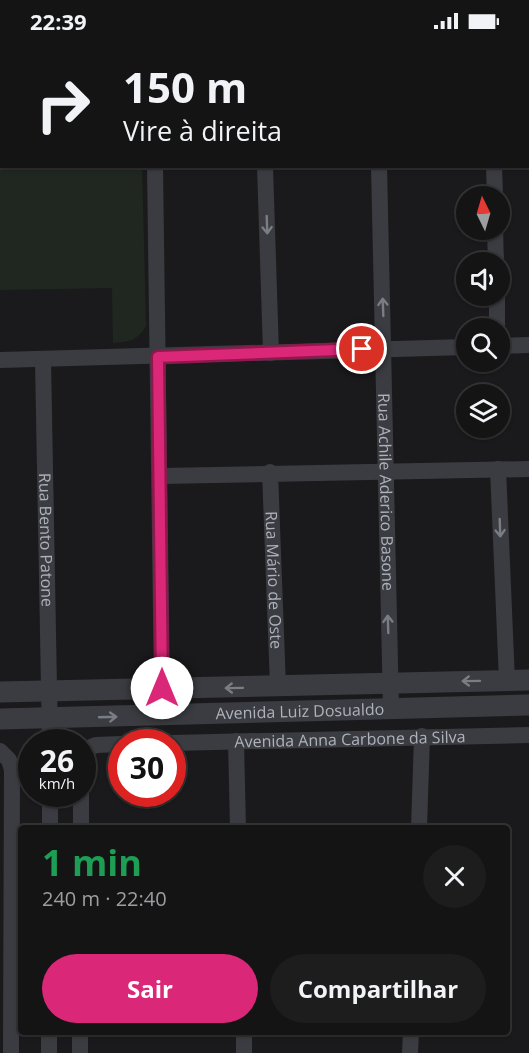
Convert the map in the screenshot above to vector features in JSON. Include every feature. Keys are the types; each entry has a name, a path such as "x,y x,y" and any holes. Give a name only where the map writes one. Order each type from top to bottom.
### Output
{"street":[{"path":"155,168 162,688 159,716"},
{"path":"265,168 271,353"},
{"name":"Rua Achile Aderico Basone","path":"379,168 391,709"},
{"path":"494,168 495,186"},
{"path":"510,346 529,345"},
{"path":"0,360 456,347"},
{"name":"Rua Bento Patone","path":"43,360 50,729"},
{"path":"498,469 507,681"},
{"path":"160,476 270,472 529,469"},
{"name":"Rua Mário de Oste","path":"270,472 278,687"},
{"name":"Avenida Luiz Dosualdo","path":"0,692 529,680"},
{"name":"Avenida Luiz Dosualdo","path":"0,719 529,705"},
{"name":"Avenida Anna Carbone da Silva","path":"186,742 529,735"},
{"path":"419,825 422,736"},
{"path":"236,741 238,825"},
{"path":"1,752 12,770 6,900 7,1050"},
{"path":"50,807 50,825"},
{"path":"81,807 81,825"},
{"path":"50,1035 50,1053"},
{"path":"80,1035 80,1053"},
{"path":"244,1035 244,1053"},
{"path":"411,1035 411,1053"}],"shaded area":[{"path":"0,168 142,168 146,326 140,334 124,342 113,343 112,288 0,290"}],"route":[{"path":"162,688 158,357 362,349"}]}
